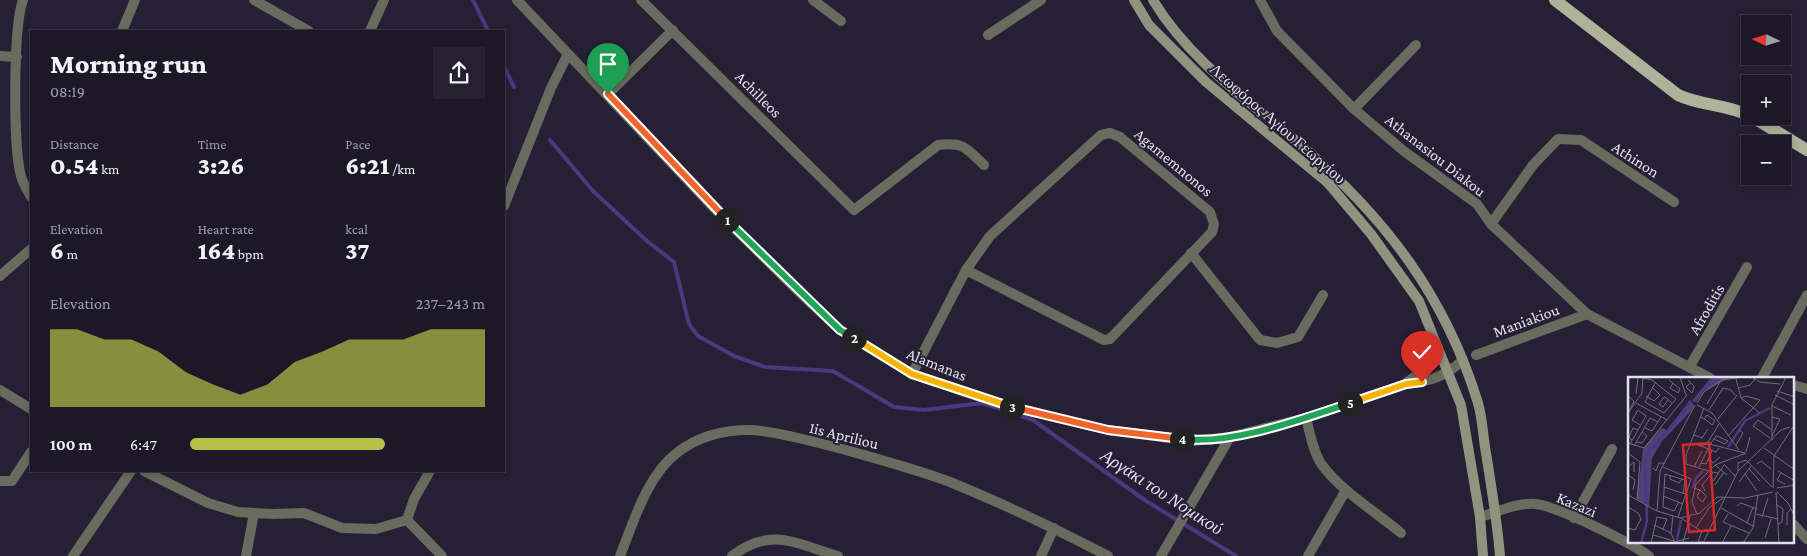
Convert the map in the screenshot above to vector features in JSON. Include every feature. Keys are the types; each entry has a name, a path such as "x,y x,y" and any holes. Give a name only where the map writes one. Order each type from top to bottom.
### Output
{"main road":[{"name":"Λεωφόρος Αγίου Γεωργίου","path":"1134,0 1149,24 1206,82 1328,183 1371,234 1419,300 1450,373 1461,405 1480,517 1483,556"},
{"name":"Λεωφόρος Αγίου Γεωργίου","path":"1153,0 1162,16 1217,75 1336,176 1382,225 1430,290 1463,360 1478,404 1496,512 1500,556"},
{"path":"1555,0 1678,95 1690,101 1726,106 1741,112"},
{"path":"1765,125 1807,150"}],"street":[{"path":"23,0 20,9 17,57 17,148 22,177 30,195"},
{"path":"122,30 136,0"},
{"path":"254,0 307,30"},
{"path":"370,30 384,0"},
{"name":"Alamanas","path":"517,0 715,208 840,330 912,374 1001,404 1108,430 1193,440 1230,437 1306,418 1406,384 1422,382 1450,373"},
{"name":"Achilleos","path":"641,0 854,210 938,145 954,143 966,148 984,166"},
{"path":"813,0 841,21"},
{"path":"988,35 1041,0"},
{"name":"Athanasiou Diakou","path":"1260,0 1277,31 1354,109 1406,152 1477,204 1491,224 1587,314 1708,377"},
{"path":"608,94 673,30"},
{"path":"1354,109 1416,45"},
{"path":"505,203 551,88 568,54"},
{"path":"0,56 17,57"},
{"name":"Agamemnonos","path":"912,374 966,270 990,236 1101,135 1110,133 1120,137 1210,212 1214,224 1212,232 1190,253 1115,336 1104,340 966,270"},
{"name":"Athinon","path":"1491,224 1533,165 1558,139 1581,140 1674,202"},
{"path":"0,276 30,250"},
{"path":"1190,253 1260,340 1277,343 1298,337 1323,295"},
{"name":"Afroditis","path":"1690,366 1747,267"},
{"path":"1766,377 1807,295"},
{"name":"Maniakiou","path":"1476,355 1587,314"},
{"name":"Alamanas","path":"1406,384 1429,366 1438,346"},
{"path":"1450,373 1463,360"},
{"path":"1794,385 1807,389"},
{"path":"0,390 30,408"},
{"path":"1306,418 1314,447 1322,464 1346,490 1401,533"},
{"name":"1is Apriliou","path":"620,556 640,505 658,473 677,452 696,440 719,433 751,430 820,443 950,482 1054,528 1108,556"},
{"path":"1161,556 1230,437"},
{"path":"1574,518 1612,449"},
{"path":"0,481 12,481 30,454"},
{"path":"73,556 130,472"},
{"path":"146,472 208,503 238,512 304,513 342,528 376,529 407,520"},
{"path":"407,520 414,499 429,472"},
{"path":"1308,556 1346,490"},
{"name":"Kazazi","path":"1480,517 1536,504 1574,518 1643,554"},
{"path":"246,556 254,513"},
{"path":"407,520 442,556"},
{"path":"1794,525 1807,538"},
{"path":"1041,556 1054,528"},
{"path":"732,556 747,545 761,540 780,539 838,556"}],"waterway":[{"name":"Αργάκι του Νομικού","path":"473,0 488,30"},
{"name":"Αργάκι του Νομικού","path":"505,68 514,87"},
{"name":"Αργάκι του Νομικού","path":"550,140 593,191 647,241 674,262 689,324 698,336 734,356 765,367 833,371 894,407 924,410 982,403 1033,420 1146,501 1236,556"}],"route":[{"path":"608,94 715,208 840,330 912,374 1001,404 1108,430 1193,440 1230,437 1306,418 1406,384 1422,382"}]}
